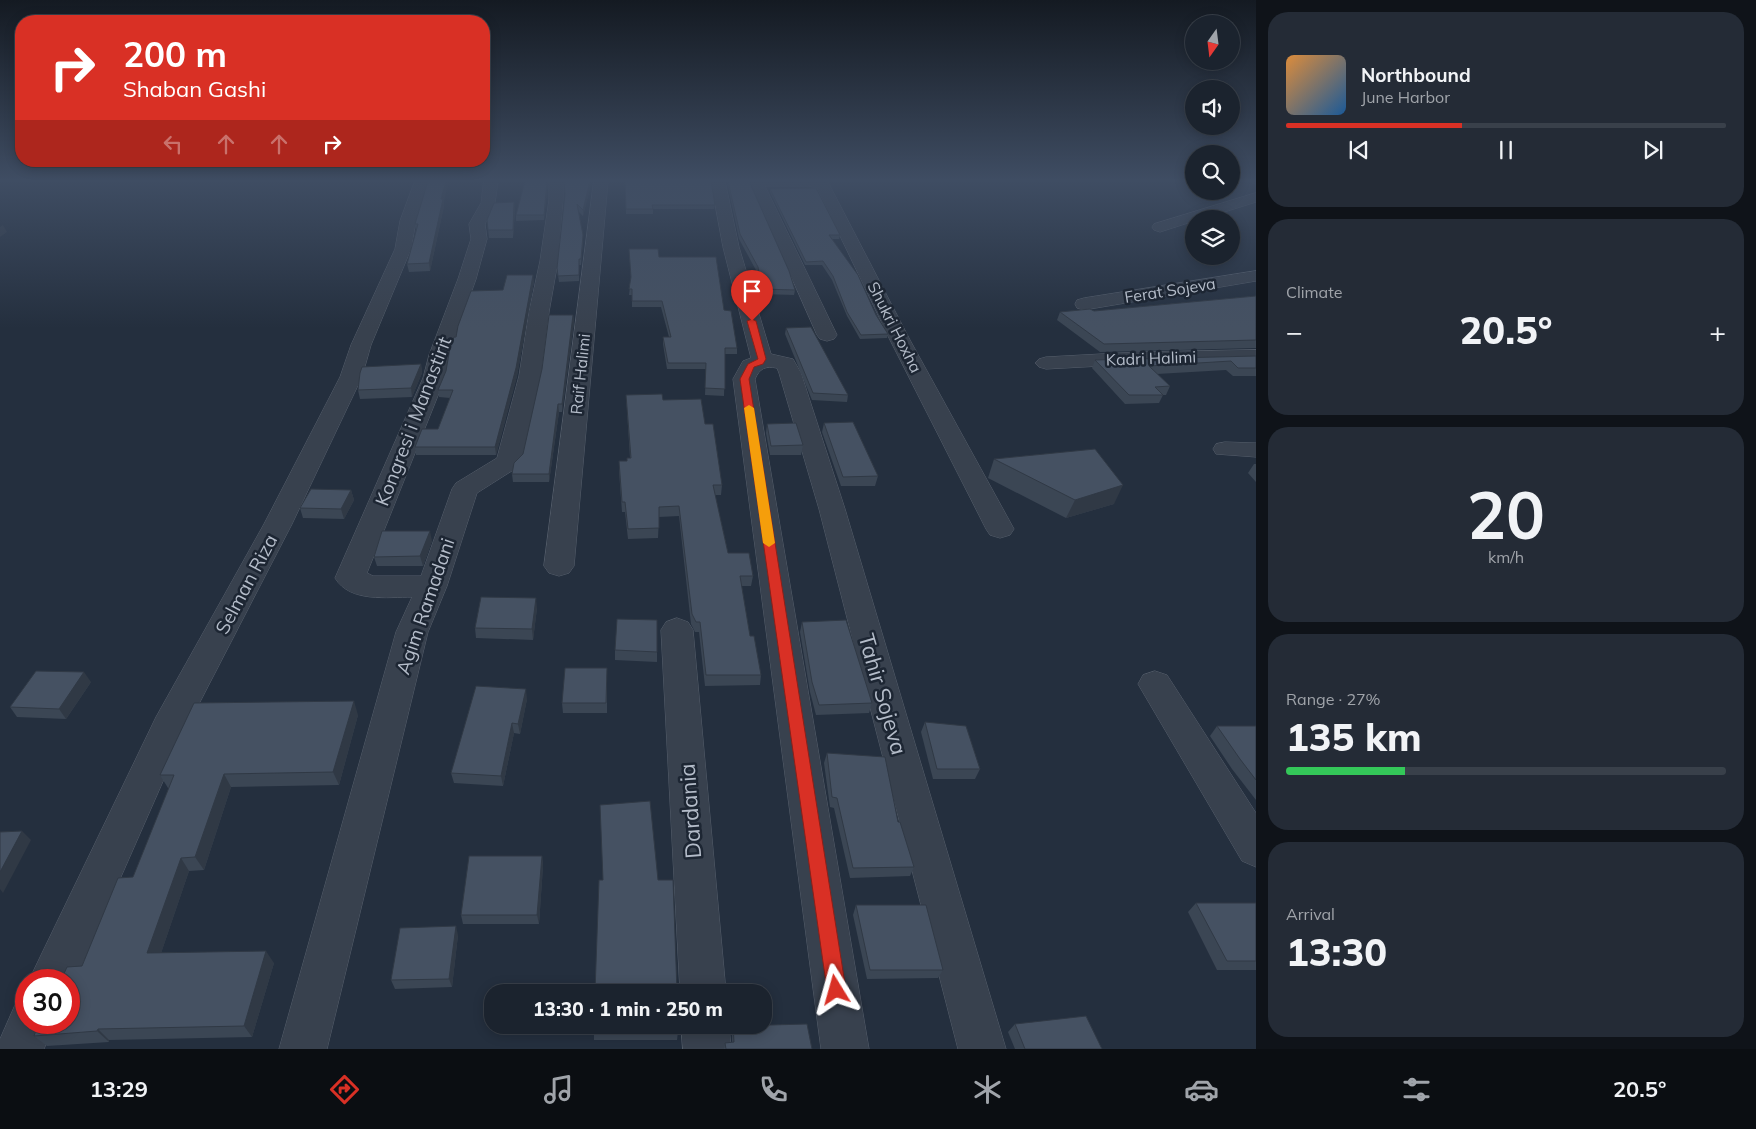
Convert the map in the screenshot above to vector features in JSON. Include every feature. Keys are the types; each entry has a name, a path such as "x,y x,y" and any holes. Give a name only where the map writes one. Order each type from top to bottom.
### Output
{"street":[{"name":"Selman Riza","path":"57,969 169,727 278,524 351,377 361,345 403,249 406,230"},
{"name":"Kongresi i Manastirit","path":"432,586 370,587 350,578 434,378 439,355 467,280 479,239 478,230"},
{"name":"Agim Ramadani","path":"303,1049 412,632 432,586 465,489 509,462 530,376 553,230"},
{"name":"Raif Halimi","path":"559,566 596,230"},
{"path":"728,230 762,359 751,366 744,379 845,1049"},
{"name":"Shukri Hoxha","path":"778,230 827,335"},
{"name":"Shukri Hoxha","path":"845,230 900,340 1000,529"},
{"name":"Ferat Sojeva","path":"1084,304 1256,276"},
{"name":"Kadri Halimi","path":"1046,363 1138,358 1256,356"},
{"name":"Tahir Sojeva","path":"762,359 786,363 793,382 832,509 982,1049"},
{"path":"1225,449 1256,450"},
{"name":"Dardania","path":"677,630 702,984"},
{"path":"1155,684 1256,848"},
{"path":"20,1049 27,1034"},
{"path":"706,1034 707,1049"}],"building":[{"path":"416,230 436,230 429,263 407,264"},
{"path":"561,230 582,230 579,275 558,276 557,268"},
{"path":"739,230 771,230 789,271 795,290 762,289 758,267"},
{"path":"790,230 837,230 840,235 829,235 858,275 876,315 888,334 861,335 847,312 833,276 823,261 806,262"},
{"path":"629,249 658,249 659,257 716,257 724,310 731,311 737,348 725,348 725,389 705,388 706,363 668,363 663,337 671,337 662,301 632,301 632,289 629,289 631,277"},
{"path":"507,275 533,275 516,368 495,447 415,447 422,429 438,429 453,390 438,390 446,371 450,348 454,337 456,337 458,326 471,291 503,290"},
{"path":"1256,296 1256,340 1104,344 1060,312 1090,309 1094,311"},
{"path":"549,315 573,315 562,404 558,404 549,474 512,474 514,463 523,454 542,369"},
{"path":"811,327 848,395 813,393 786,328"},
{"path":"1256,356 1256,368 1238,368 1231,361 1149,366 1170,386 1155,387 1163,395 1129,395 1095,360"},
{"path":"421,364 411,388 358,390 362,367"},
{"path":"662,394 663,400 701,399 705,424 713,424 722,485 713,485 728,553 749,553 753,576 740,576 750,636 754,636 761,675 706,675 700,622 696,622 692,614 679,506 659,507 659,528 628,529 625,502 622,502 619,461 627,461 627,458 631,458 626,395"},
{"path":"853,422 878,476 843,477 824,423"},
{"path":"796,423 803,445 771,446 767,424"},
{"path":"1095,449 1123,485 1075,500 994,459"},
{"path":"311,489 351,490 341,509 300,508"},
{"path":"382,531 430,531 420,556 374,557"},
{"path":"481,597 536,598 532,629 475,628"},
{"path":"617,619 657,620 657,652 615,650"},
{"path":"846,620 872,703 819,705 812,682 802,622"},
{"path":"565,668 607,668 606,703 562,703"},
{"path":"36,671 84,672 59,709 10,707"},
{"path":"476,686 526,689 518,724 512,723 501,776 451,773"},
{"path":"354,701 333,772 224,774 195,857 181,858 147,953 266,951 244,1026 98,1029 97,1031 80,1032 80,969 66,969 67,967 82,966 118,878 133,877 174,775 160,775 194,703"},
{"path":"925,722 966,726 980,769 937,769"},
{"path":"1217,726 1256,726 1256,780 1240,759"},
{"path":"827,753 885,757 898,822 900,822 914,867 853,868 837,798 832,797"},
{"path":"650,801 658,880 673,880 677,984 595,984 599,880 603,880 600,805"},
{"path":"22,831 0,872 0,832"},
{"path":"469,856 542,856 537,915 461,915"},
{"path":"1196,903 1256,903 1256,961 1227,961"},
{"path":"856,905 926,905 943,970 870,970"},
{"path":"456,926 449,979 391,980 400,928"},
{"path":"1086,1016 1102,1049 1025,1049 1015,1024"},
{"path":"807,1024 812,1049 726,1049 725,1043 734,1042 734,1034 772,1034 772,1025"},
{"path":"35,1034 59,1034 34,1036"}],"slow traffic":[{"path":"749,408 769,543"}],"route":[{"path":"752,321 762,359 751,366 744,379 836,990"}]}
